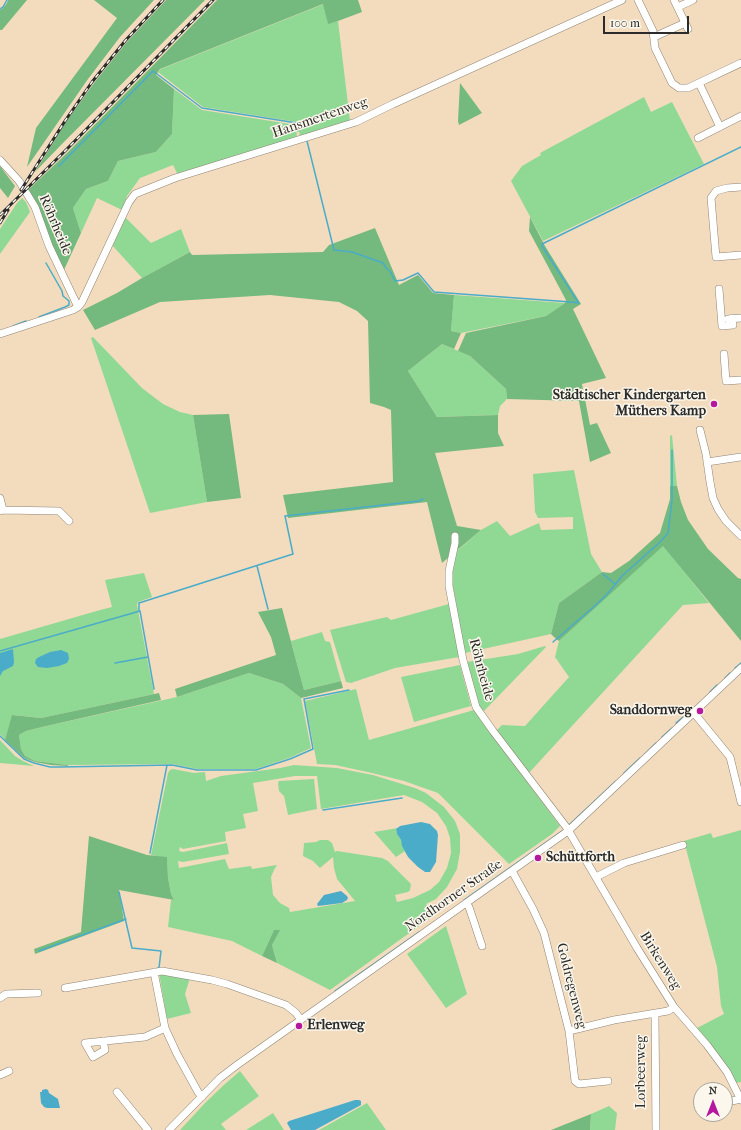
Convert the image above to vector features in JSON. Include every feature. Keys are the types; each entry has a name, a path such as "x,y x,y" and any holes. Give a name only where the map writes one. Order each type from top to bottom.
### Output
{"street":[{"name":"Hansmertenweg","path":"78,306 82,302 129,202 135,194 175,178 356,122 622,0"},
{"path":"638,0 653,32 655,48 672,83 679,88 688,88 741,63"},
{"path":"654,37 686,26 674,0"},
{"path":"678,7 693,0"},
{"path":"699,83 720,126"},
{"path":"698,138 741,116"},
{"name":"Röhrheide","path":"0,160 19,181 36,207 49,246 78,306"},
{"path":"741,187 727,188 716,191 711,198 716,257 741,255"},
{"path":"719,289 722,319 741,318"},
{"path":"0,334 72,310 78,306"},
{"path":"724,354 726,381 741,380"},
{"path":"700,430 708,462 710,482 716,504 726,521 741,536"},
{"path":"708,462 741,457"},
{"path":"0,498 1,510 59,511 69,521"},
{"name":"Röhrheide","path":"455,536 455,544 449,571 449,586 463,660 476,707 568,831"},
{"name":"Nordhorner Straße","path":"169,1130 220,1078 234,1067 568,831 741,668"},
{"path":"694,713 730,757 741,802"},
{"name":"Birkenweg","path":"568,831 637,948 674,1006 708,1045 727,1072 740,1099"},
{"path":"596,877 624,864 683,845"},
{"name":"Goldregenweg","path":"512,871 533,909 544,933 569,1031 576,1083 608,1081"},
{"path":"466,903 469,907 482,946"},
{"path":"65,988 162,971 227,984 286,1006 296,1013 300,1020"},
{"path":"154,972 165,1028 177,1054 202,1097"},
{"path":"0,998 6,994 38,992"},
{"path":"569,1031 614,1020 668,1011 674,1006"},
{"name":"Lorbeerweg","path":"655,1014 656,1130"},
{"path":"103,1042 145,1037 165,1028"},
{"path":"0,1075 9,1071"},
{"path":"117,1092 148,1130"}],"green space":[{"path":"8,0 27,0 2,30 0,30 0,10"},
{"path":"94,0 154,0 120,37 88,79 27,167 36,128 117,18"},
{"path":"166,0 205,0 35,172 66,122 94,83 126,43"},
{"path":"217,0 358,0 362,12 328,24 323,4 160,69 156,75 174,89 172,134 156,152 118,161 108,181 86,189 73,208 81,233 63,272 28,190 68,152"},
{"path":"324,4 328,23 338,21 350,121 300,136 297,122 203,107 158,72 161,69"},
{"path":"460,83 482,113 459,125 458,121"},
{"path":"174,89 202,110 296,125 297,138 178,175 173,165 140,178 127,196 122,210 97,198 81,233 73,208 86,189 108,181 118,161 156,152 172,134"},
{"path":"644,97 651,112 672,102 704,164 543,241 511,181 522,166 541,155 540,153"},
{"path":"0,166 15,186 8,198 0,188"},
{"path":"22,198 26,202 30,212 0,254 0,229"},
{"path":"124,216 151,243 181,229 190,252 142,278 111,244"},
{"path":"530,217 545,246 581,304 573,309 606,378 582,384 590,425 597,423 611,453 590,462 579,401 507,399 506,389 470,356 458,351 466,333 546,316 565,303 566,300 529,231"},
{"path":"375,228 399,285 418,275 433,293 454,295 451,331 461,333 454,349 442,344 408,371 437,417 498,415 498,433 504,446 435,453 457,526 481,530 442,563 427,502 288,518 283,495 393,482 391,410 370,403 368,321 357,311 339,302 270,295 160,302 95,330 83,310 117,293 190,252 192,255 323,252 329,245"},
{"path":"454,295 565,303 546,316 461,333 451,331"},
{"path":"93,337 142,388 163,404 180,412 193,415 207,502 150,513 91,338"},
{"path":"442,344 470,356 506,389 507,399 500,406 498,415 437,417 408,371"},
{"path":"229,414 241,498 207,502 193,415"},
{"path":"672,435 677,486 670,486 670,436"},
{"path":"574,470 591,554 602,572 559,603 551,634 465,653 453,586 453,571 457,551 481,530 497,521 510,536 539,523 541,530 573,529 573,517 538,518 535,512 533,474"},
{"path":"670,486 677,486 688,520 708,549 738,578 741,579 741,641 663,546 559,641 551,634 559,603 602,572 611,573 629,561 660,533 670,499"},
{"path":"663,545 709,603 683,605 528,774 496,731 502,725 525,726 569,677 555,657 559,641"},
{"path":"144,573 152,597 138,602 137,605 154,694 41,718 13,715 5,740 0,734 0,639 112,607 105,580"},
{"path":"449,604 459,657 395,668 351,683 346,682 330,630 387,617 391,620"},
{"path":"282,608 304,690 341,681 343,688 301,698 283,684 249,673 177,697 175,689 276,655 271,637 258,612"},
{"path":"322,632 325,641 330,642 341,681 304,690 291,641"},
{"path":"545,646 546,647 483,712 479,706 467,662 518,654"},
{"path":"460,665 471,706 414,722 401,677"},
{"path":"249,673 283,684 301,698 311,748 289,758 256,769 197,769 172,764 68,765 35,761 25,756 21,749 19,735 26,731 177,697"},
{"path":"356,689 369,740 474,710 560,826 552,834 509,864 438,793 404,781 372,773 335,765 317,764 305,701"},
{"path":"159,693 161,700 42,727 26,731 19,735 21,749 25,756 35,761 68,766 51,765 35,762 24,758 5,740 12,715 41,718"},
{"path":"0,740 15,756 34,766 0,763"},
{"path":"294,765 337,768 373,775 415,788 426,793 444,807 455,821 460,834 460,852 457,869 447,887 436,899 426,904 433,916 330,990 277,963 272,945 279,930 274,930 262,956 232,941 168,927 171,900 174,900 171,894 168,878 167,858 151,855 168,773 170,770 173,769 194,773 205,772 206,781 221,776","holes":["295,776 317,776 321,809 404,795 422,802 437,813 446,826 450,838 451,853 447,868 439,882 430,890 413,898 397,902 395,895 408,892 411,884 388,861 382,858 337,851 335,852 332,843 328,840 304,843 303,856 313,861 320,868 333,857 337,879 355,901 290,912 289,908 280,903 273,895 271,877 277,865 252,869 251,866 229,869 225,859 179,868 178,861 183,862 229,854 227,843 183,852 179,851 180,847 183,849 226,841 225,832 246,828 243,814 258,811 253,783"]},
{"path":"314,779 317,809 288,815 284,796 279,791 279,781"},
{"path":"398,828 396,829 397,834 405,851 396,857 374,832"},
{"path":"741,830 741,1082 735,1083 697,1028 724,1014 721,1006 717,967 684,841 711,833 713,838"},
{"path":"89,836 147,855 167,857 168,878 171,894 174,900 119,890 124,921 35,954 34,949 81,932"},
{"path":"446,926 467,994 446,1008 407,954"},
{"path":"274,930 280,930 272,945 277,963 262,956"},
{"path":"159,973 190,978 185,994 191,1013 167,1019"},
{"path":"240,1071 259,1096 221,1124 226,1130 180,1130 206,1102"},
{"path":"367,1103 386,1130 319,1130"},
{"path":"609,1106 617,1113 615,1130 590,1130 591,1114"},
{"path":"273,1113 284,1130 246,1130"},
{"path":"591,1114 590,1130 551,1130"}],"water":[{"path":"13,649 13,666 3,671 0,676 0,653"},
{"path":"61,650 68,653 69,659 67,663 47,668 38,667 35,663 36,659 39,657 50,652"},
{"path":"421,822 430,824 437,831 438,835 436,862 430,872 425,872 408,857 396,829 400,826"},
{"path":"341,891 347,896 347,900 342,903 318,906 317,904 324,895"},
{"path":"46,1089 58,1099 60,1108 47,1108 41,1103 40,1092"},
{"path":"355,1100 361,1101 361,1105 315,1130 291,1130 287,1123 289,1121"}],"waterway":[{"path":"0,9 7,0"},
{"path":"59,166 153,71 202,108 297,123 298,131"},
{"path":"307,141 334,250 352,252 383,263 390,271 395,281 403,280 418,273 434,292 579,303"},
{"path":"578,302 542,244 741,147"},
{"path":"39,317 69,305 69,301 63,296 62,291 46,263"},
{"path":"13,326 26,321"},
{"path":"553,642 597,604 622,576 668,533 672,500 672,450"},
{"path":"154,689 139,611 139,603 293,554 285,516 419,501 423,499"},
{"path":"257,566 268,609"},
{"path":"603,574 615,584"},
{"path":"0,651 140,611"},
{"path":"115,663 148,657"},
{"path":"735,668 741,663"},
{"path":"725,678 730,673"},
{"path":"710,692 717,685"},
{"path":"0,736 24,759 50,767 172,765 197,770 256,770 290,759 313,749 304,699 349,690"},
{"path":"676,723 683,717"},
{"path":"662,737 672,728"},
{"path":"645,754 656,743"},
{"path":"624,773 640,758"},
{"path":"150,853 167,765"},
{"path":"569,825 616,781"},
{"path":"323,810 402,798"},
{"path":"464,900 562,831"},
{"path":"119,892 132,948 161,951 158,968"},
{"path":"39,951 126,919"},
{"path":"335,991 419,932"}],"railway":[{"path":"21,190 92,82 125,41 163,0"},
{"path":"0,215 213,0"},
{"path":"0,223 8,210"}],"place":[{"name":"Städtischer Kindergarten Müthers Kamp","path":"714,404"},
{"name":"Sanddornweg","path":"700,711"},
{"name":"Schüttforth","path":"538,858"},
{"name":"Erlenweg","path":"299,1026"}]}
